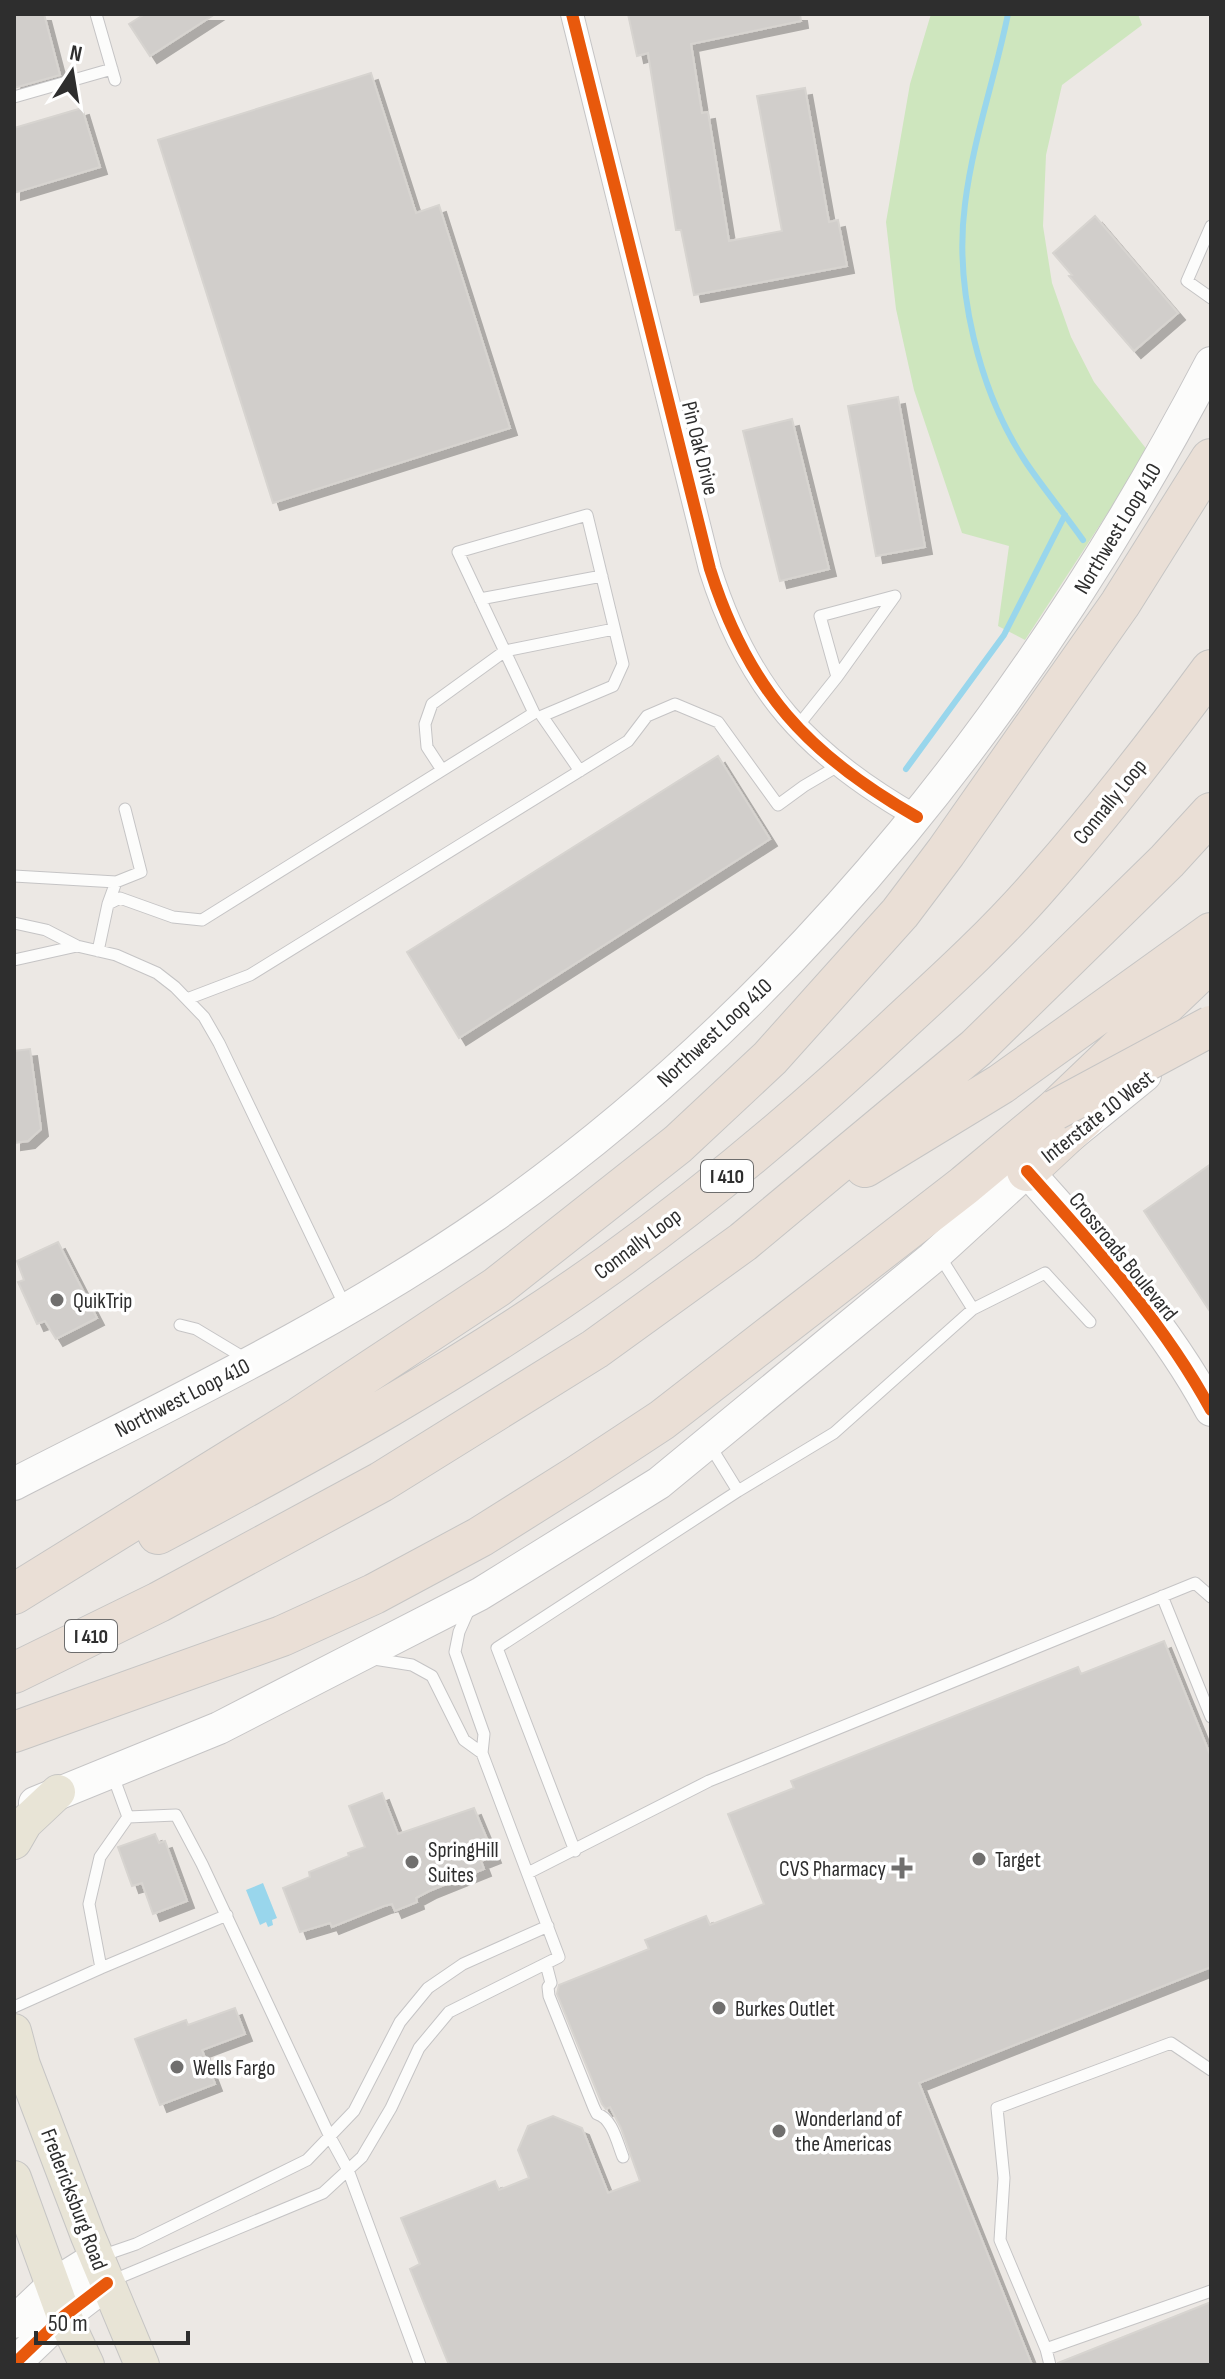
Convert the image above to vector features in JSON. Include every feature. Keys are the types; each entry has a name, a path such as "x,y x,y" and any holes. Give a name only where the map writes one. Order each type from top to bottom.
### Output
{"highway":[{"path":"14,1595 300,1417 497,1287 678,1144 770,1058 900,913 946,852 1120,604 1211,459"},
{"path":"1120,604 1211,491"},
{"name":"Connally Loop","path":"14,1595 131,1547 293,1463 405,1398 609,1265 752,1156 966,962 1041,883 1104,809 1211,670"},
{"name":"I 410","path":"14,1673 159,1602 381,1482 595,1349 743,1242 976,1048 1167,861 1211,813"},
{"path":"743,1242 1001,1084 1211,933"},
{"path":"14,1732 282,1636 374,1594 480,1537 662,1420 878,1254 1055,1110 1211,961"},
{"path":"1027,1171 1211,999"},
{"path":"1055,1110 1211,1026"}],"main road":[{"name":"Northwest Loop 410","path":"14,1484 347,1310 488,1220 574,1158 673,1072 788,963 917,817 1000,708 1105,552 1211,363"},
{"name":"Interstate 10 West","path":"1027,1171 1144,1076 1211,1039"},
{"path":"14,1812 219,1728 480,1594 659,1483 937,1253 1027,1171"},
{"name":"Crossroads Boulevard","path":"1027,1171 1113,1267 1192,1374 1211,1410"},
{"path":"14,1788 58,1792"},
{"path":"14,1842 25,1823 58,1792"},
{"name":"Fredericksburg Road","path":"14,2031 23,2065 142,2365"},
{"path":"15,2182 58,2300 87,2365"},
{"path":"14,2322 58,2300 102,2270"},
{"path":"14,2364 58,2300"}],"street":[{"name":"Pin Oak Drive","path":"572,14 710,569 722,606 756,675 796,728 838,766 880,796 917,817"}],"lane":[{"path":"14,97 114,74 96,14"},
{"path":"1211,226 1187,281 1211,298"},
{"path":"108,904 120,898 173,917 202,920 442,770 538,715 613,686 623,664 587,515 458,552 538,715 580,771"},
{"path":"480,599 602,576"},
{"path":"796,728 837,677 895,596 820,616 837,677"},
{"path":"442,770 427,747 425,724 432,704 505,651 614,629"},
{"path":"187,999 250,975 628,741 647,716 675,704 718,722 778,805 838,766"},
{"path":"14,876 116,882 141,872 125,809"},
{"path":"98,951 116,882"},
{"path":"14,923 46,930 77,946 116,955 157,973 204,1017 347,1310"},
{"path":"14,960 77,946"},
{"path":"937,1253 973,1309"},
{"path":"575,1851 497,1648 738,1491 834,1433 973,1309 1045,1273 1090,1322"},
{"path":"180,1325 196,1329 250,1362"},
{"path":"708,1442 738,1491"},
{"path":"528,1873 709,1781 1162,1596 1195,1583 1211,1597"},
{"path":"102,2270 323,2193 362,2157 391,2108 419,2048 449,2012 559,1957 482,1753 484,1734 455,1652 459,1632 480,1594"},
{"path":"1162,1596 1211,1717"},
{"path":"357,1657 412,1665 432,1676 464,1740 482,1753"},
{"path":"111,1772 128,1817"},
{"path":"128,1817 176,1815 348,2170 420,2365"},
{"path":"101,1968 89,1904 100,1857 128,1817"},
{"path":"14,2007 227,1915"},
{"path":"102,2270 136,2244 307,2160 354,2111 374,2078 400,2022 428,1988 463,1964 548,1926"},
{"path":"546,1964 551,1983 549,1996 594,2108 597,2114 608,2120 623,2157"},
{"path":"1050,2365 1000,2240 1004,2178 997,2108 1171,2043 1211,2070"},
{"path":"1046,2349 1211,2291"}],"green space":[{"path":"931,14 1138,14 1142,25 1062,85 1046,155 1043,226 1052,283 1071,337 1094,382 1148,451 1025,640 998,626 1009,546 962,533 914,390 896,309 886,222 910,84"}],"water":[{"path":"263,1883 277,1918 268,1927 266,1922 260,1925 246,1890"}],"building":[{"path":"14,14 44,14 60,75 14,88"},
{"path":"145,14 215,14 150,56 129,24"},
{"path":"628,14 800,14 801,21 691,44 702,113 708,112 729,241 782,231 757,96 805,88 829,222 838,220 847,266 694,295 681,230 676,230 648,53 637,56"},
{"path":"371,73 416,213 439,205 510,428 273,503 158,140"},
{"path":"82,108 100,167 14,193 14,128"},
{"path":"1095,216 1178,313 1134,351 1053,253"},
{"path":"898,397 925,547 876,556 848,406"},
{"path":"792,419 829,569 780,581 743,431"},
{"path":"718,756 770,839 459,1038 407,952"},
{"path":"30,1049 41,1129 28,1141 14,1143 14,1051"},
{"path":"1211,1164 1211,1313 1144,1211"},
{"name":"QuikTrip","path":"58,1242 97,1318 56,1339 45,1321 37,1324 18,1282 24,1280 17,1261"},
{"path":"1164,1641 1211,1757 1211,1967 919,2083 1032,2365 449,2365 410,2269 420,2264 401,2218 495,2181 499,2190 529,2178 518,2150 528,2126 553,2116 582,2128 608,2193 640,2181 621,2128 610,2107 606,2109 602,2104 557,1994 559,1985 649,1949 645,1940 706,1916 710,1925 764,1904 728,1814 794,1788 791,1781 1078,1667 1081,1674"},
{"name":"SpringHill Suites","path":"382,1793 398,1834 474,1808 494,1856 481,1861 484,1869 429,1891 416,1898 417,1902 395,1911 392,1904 332,1927 330,1923 300,1932 283,1888 310,1877 309,1872 365,1847 349,1806"},
{"path":"155,1834 159,1843 165,1841 187,1901 153,1914 142,1883 132,1886 118,1847"},
{"name":"Wells Fargo","path":"235,2008 245,2034 202,2050 215,2084 160,2105 135,2039 186,2020 188,2025"},
{"path":"1211,2302 1211,2365 1058,2365 1058,2363"}],"waterway":[{"path":"1008,14 973,156 965,204 963,270 967,304 983,371 1009,433 1025,461 1083,540"},
{"path":"906,769 1004,635 1065,515"}],"cycle path":[{"path":"572,14 710,569 725,612 763,684 787,715 844,769 917,817"},
{"path":"1027,1171 1149,1315 1211,1410"},
{"path":"14,2364 64,2316 107,2283"}],"place":[{"name":"QuikTrip","path":"57,1300"},
{"name":"Target","path":"979,1859"},
{"name":"SpringHill Suites","path":"412,1862"},
{"name":"CVS Pharmacy","path":"902,1868"},
{"name":"Burkes Outlet","path":"719,2008"},
{"name":"Wells Fargo","path":"177,2067"},
{"name":"Wonderland of the Americas","path":"779,2131"}]}
